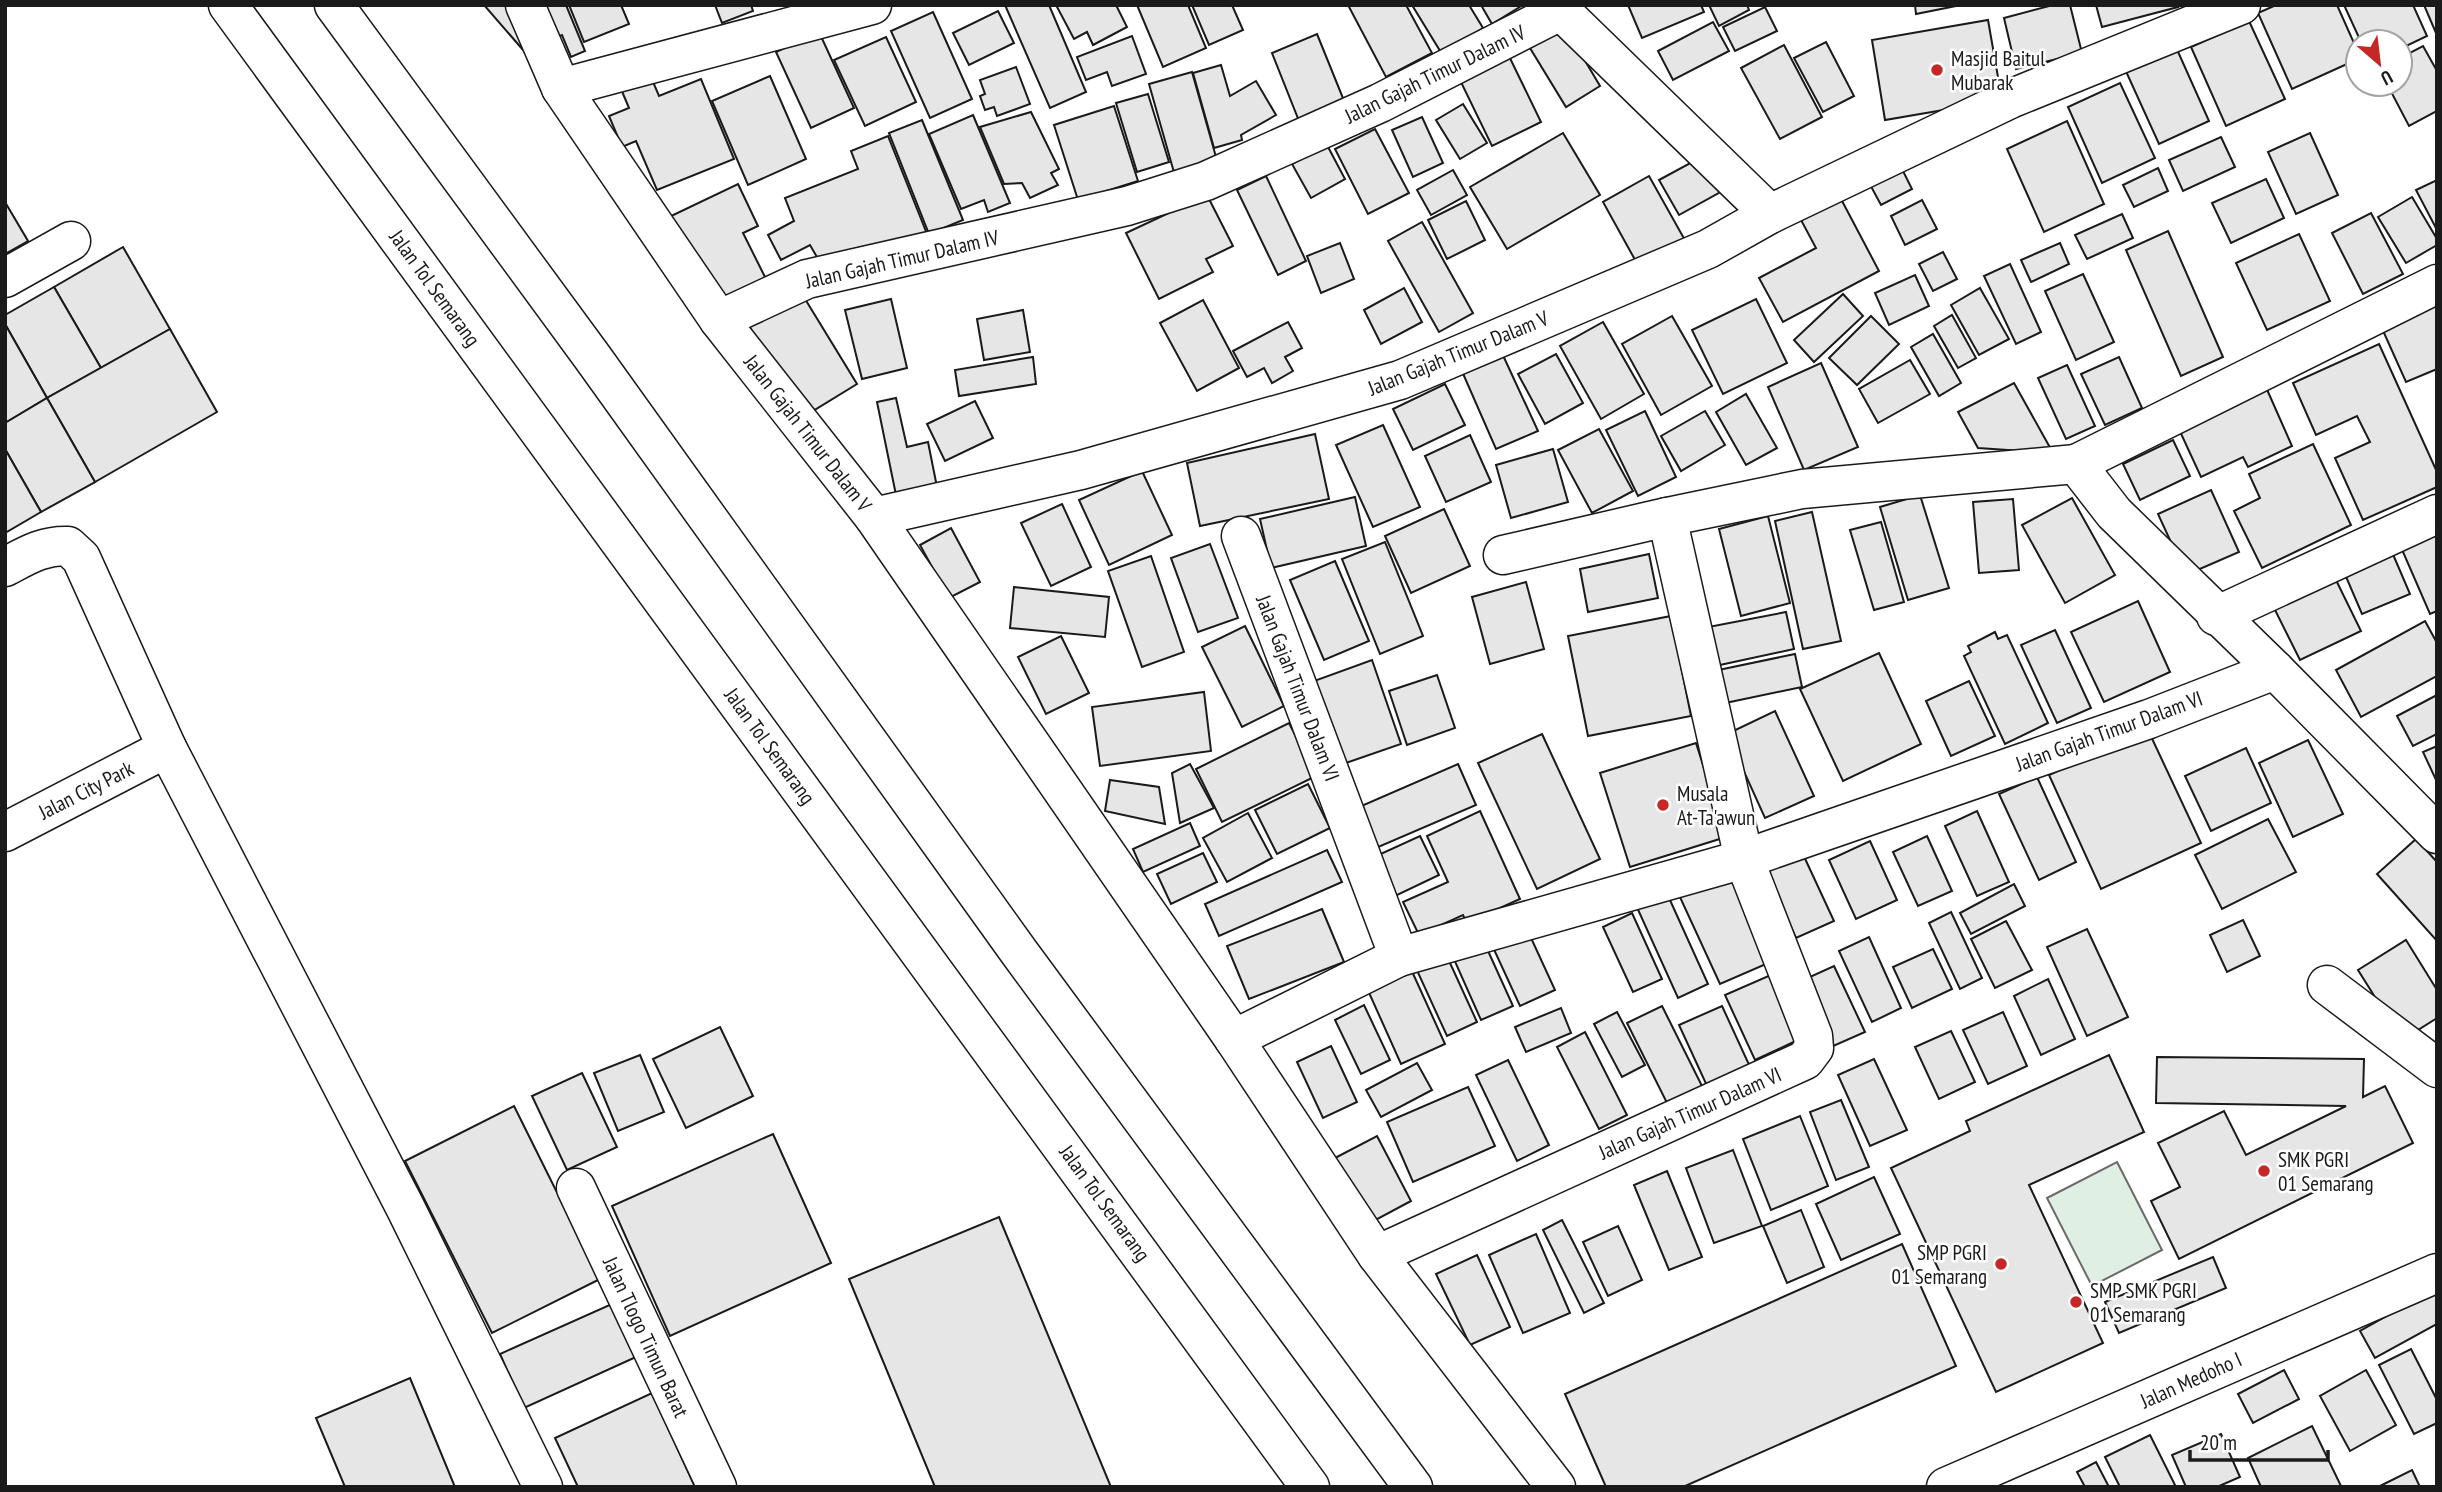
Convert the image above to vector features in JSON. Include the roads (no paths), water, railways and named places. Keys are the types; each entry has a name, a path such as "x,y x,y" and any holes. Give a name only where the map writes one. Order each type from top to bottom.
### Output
{"main road":[{"name":"Jalan Tol Semarang","path":"228,5 1310,1487"},
{"path":"334,5 593,358 1019,952 1413,1487"},
{"path":"525,5 561,88 719,320"},
{"path":"561,88 872,5"},
{"name":"Jalan Gajah Timur Dalam V","path":"719,320 874,517 1081,470 1400,380 1708,250 1770,214 2010,99 2241,5"},
{"path":"1557,8 1770,214"},
{"name":"Jalan Gajah Timur Dalam IV","path":"719,320 807,279 884,264 1127,206 1206,181 1380,103 1557,8"},
{"path":"5,278 71,241"},
{"path":"1503,555 1802,489 2076,464 2437,284"},
{"path":"2076,464 2115,513 2437,834"},
{"path":"2216,616 2437,514"},
{"path":"874,517 1234,1039 1377,1255 1556,1487"},
{"name":"Jalan Gajah Timur Dalam VI","path":"1377,1255 1805,1060 1814,1048 1813,1036 1744,859 1667,517"},
{"name":"Jalan Gajah Timur Dalam VI","path":"1241,536 1399,957"},
{"path":"5,567 40,548 68,546 81,558 167,748 405,1207 543,1487"},
{"name":"Jalan Gajah Timur Dalam VI","path":"1234,1039 1399,957 1744,859 2149,719 2275,670"},
{"name":"Jalan City Park","path":"5,832 167,748"},
{"path":"2328,985 2437,1068"},
{"name":"Jalan Tlogo Timun Barat","path":"576,1188 717,1487"},
{"name":"Jalan Medoho I","path":"1946,1487 2437,1273"}],"place":[{"name":"Masjid Baitul Mubarak","path":"1937,70"},
{"name":"Musala At-Ta'awun","path":"1663,805"},
{"name":"SMK PGRI 01 Semarang","path":"2264,1171"},
{"name":"SMP PGRI 01 Semarang","path":"2001,1264"},
{"name":"SMP SMK PGRI 01 Semarang","path":"2076,1302"}]}
